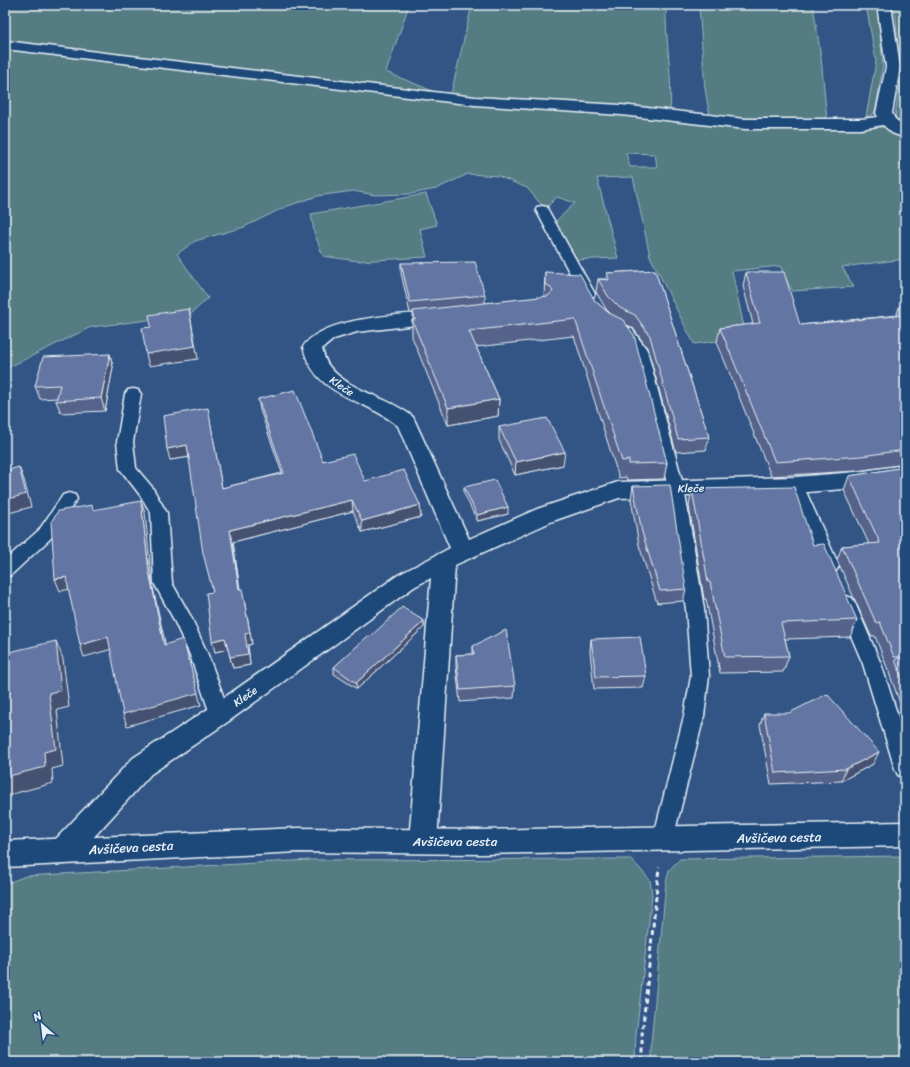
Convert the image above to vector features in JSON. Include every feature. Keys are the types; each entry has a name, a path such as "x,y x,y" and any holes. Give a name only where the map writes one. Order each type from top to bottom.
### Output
{"street":[{"path":"884,5 893,67 884,113 886,120 898,130 905,133"},
{"path":"5,44 475,101 652,113 745,124 861,124 886,120"},
{"name":"Kleče","path":"423,841 454,556 406,422 390,410 356,396 329,378 313,357 312,346 327,335 355,326 463,315"},
{"name":"Kleče","path":"63,851 142,766 220,714 406,581 454,556 545,515 618,490 795,485 856,480 905,472"},
{"name":"Avšičeva cesta","path":"5,854 298,840 481,842 905,834"}],"lane":[{"path":"542,210 595,306"},
{"path":"608,321 627,332 640,350 667,448 676,488 695,609 700,676 694,716 662,839"},
{"path":"133,394 125,442 128,469 146,491 159,513 163,583 182,618 199,656 220,714"},
{"path":"795,485 872,664 905,769"},
{"path":"5,570 45,534 69,500"}],"path":[{"path":"642,1062 642,1035 662,839"}],"green space":[{"path":"5,5 409,5 386,72 440,94 5,41"},
{"path":"472,5 666,5 671,98 670,111 528,100 479,98 451,94"},
{"path":"699,5 813,5 821,57 827,121 741,119 710,116 705,89"},
{"path":"866,5 877,5 883,65 874,114 866,117 876,61"},
{"path":"893,5 905,5 905,127 898,123 895,116 900,80 896,18"},
{"path":"5,48 620,113 796,129 884,127 905,139 905,259 842,267 854,287 792,291 780,266 732,271 746,337 694,344 650,256 633,177 597,178 618,258 574,260 554,223 575,203 557,197 545,209 527,188 498,176 468,174 436,189 410,194 375,195 353,191 317,196 285,207 244,227 195,241 177,254 208,298 190,315 91,327 5,369","holes":["626,153 655,154 657,167 630,167"]},
{"path":"426,194 437,225 420,229 427,257 357,261 323,256 314,232 311,214"},
{"path":"905,856 905,1062 651,1062 651,1044 666,883 669,870 680,859"},
{"path":"631,859 650,880 652,895 636,1035 635,1062 5,1062 5,884 26,876 310,860"}],"building":[{"path":"475,262 485,295 410,302 401,263"},
{"path":"655,270 709,437 678,439 650,336 635,315 620,308 608,296 598,279 609,280 607,273"},
{"path":"545,272 580,274 595,301 609,313 623,320 634,335 667,463 629,464 629,460 622,461 575,319 469,331 499,399 448,408 412,320 415,320 413,311 548,296 553,291 545,284"},
{"path":"746,272 784,272 800,325 905,315 905,450 861,456 775,462 720,328 760,323"},
{"path":"189,309 195,346 146,354 142,328 151,327 149,315"},
{"path":"110,354 101,398 56,401 60,385 35,386 43,357"},
{"path":"295,390 323,461 353,454 365,481 404,470 420,505 362,521 352,500 230,530 239,589 242,589 250,633 245,634 248,654 230,657 225,638 212,641 206,593 213,592 203,553 187,445 167,449 163,416 208,408 222,488 284,473 258,399"},
{"path":"547,418 565,452 516,462 499,427"},
{"path":"19,467 26,494 5,500 5,471"},
{"path":"905,467 905,686 895,660 900,657 894,657 880,622 876,623 842,546 880,543 849,476"},
{"path":"495,480 508,507 477,515 464,487"},
{"path":"670,485 686,589 660,591 642,532 633,486"},
{"path":"794,487 813,545 824,544 857,620 781,623 789,656 725,657 710,582 708,582 692,489"},
{"path":"141,501 149,571 164,645 183,639 198,693 123,714 108,637 80,645 66,577 55,579 51,522 58,511 92,505 93,510"},
{"path":"402,607 424,621 356,683 334,667 368,636 370,637"},
{"path":"506,630 515,686 460,690 456,655 474,654 473,646"},
{"path":"640,637 646,676 596,677 591,639"},
{"path":"56,641 61,690 49,693 56,749 44,752 45,767 5,777 5,653"},
{"path":"827,694 879,752 846,769 775,773 764,713 789,713"}]}
